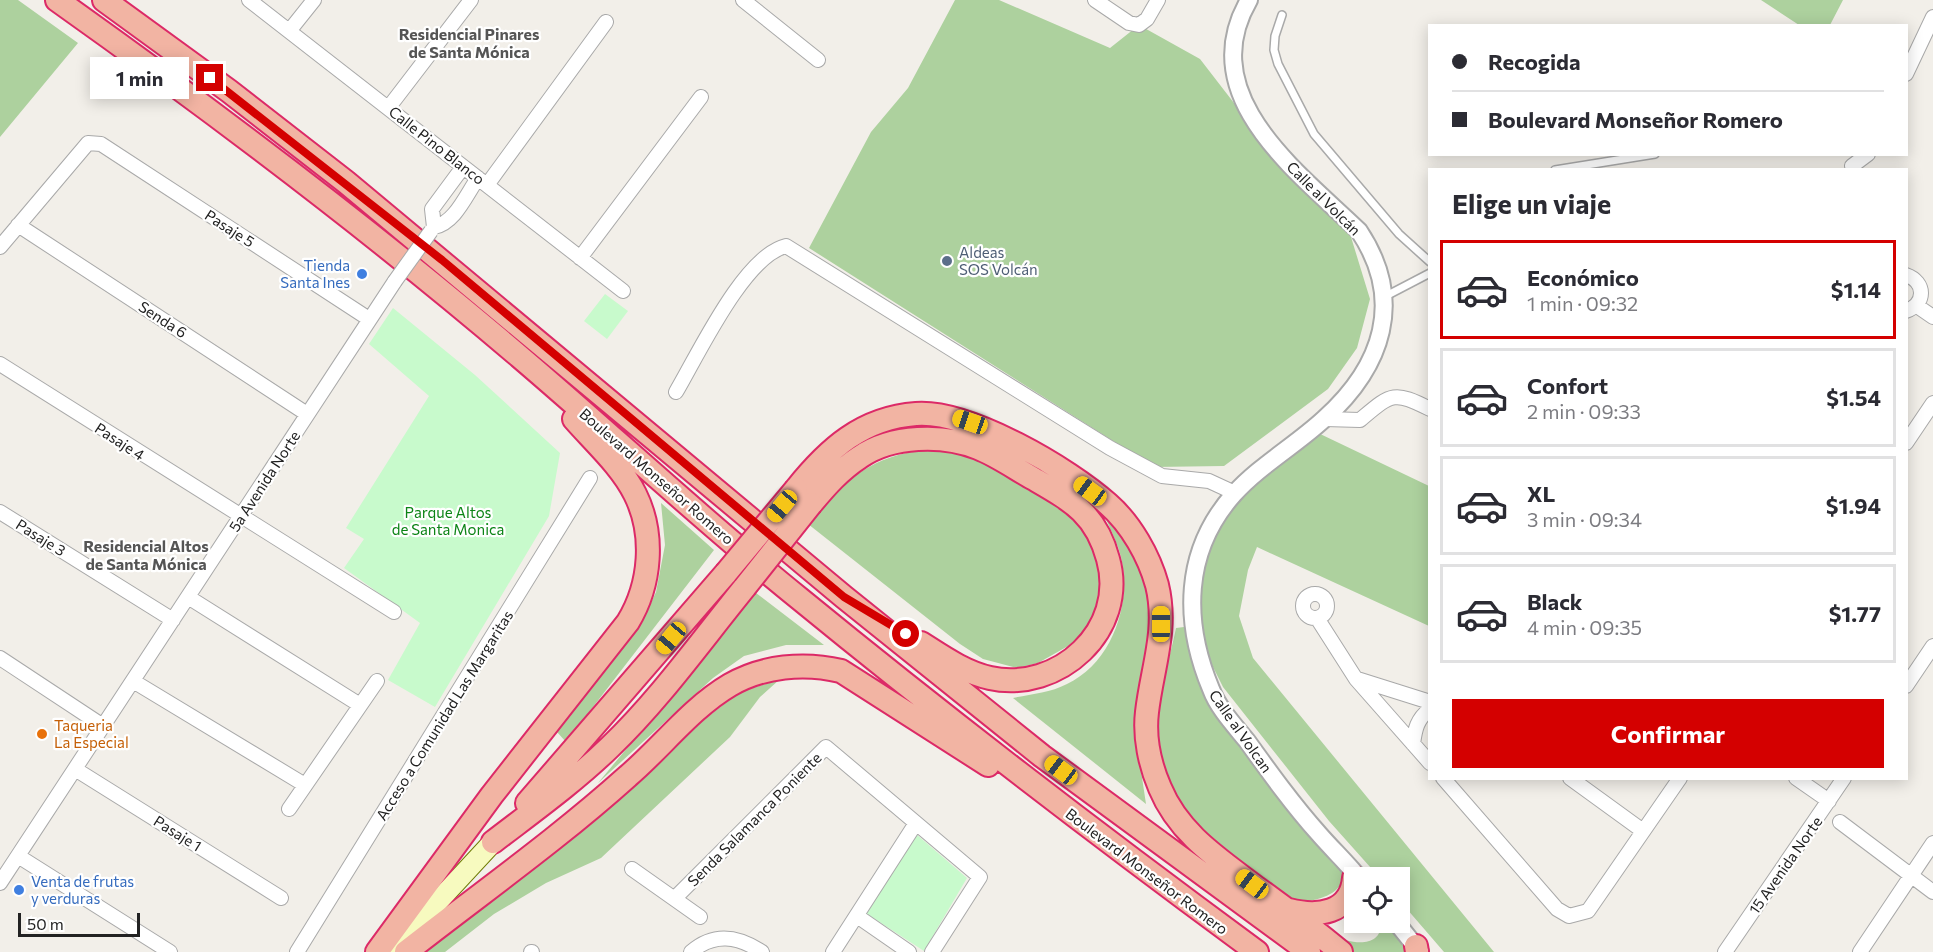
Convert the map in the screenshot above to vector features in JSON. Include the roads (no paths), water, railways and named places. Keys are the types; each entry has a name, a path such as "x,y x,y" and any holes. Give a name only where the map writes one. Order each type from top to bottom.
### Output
{"highway":[{"name":"Boulevard Monseñor Romero","path":"57,0 218,115 329,200 520,357 797,597 1090,830 1257,952"},
{"name":"Boulevard Monseñor Romero","path":"104,0 346,182 844,597 1042,756 1309,952"},
{"path":"377,952 492,795 628,622 645,584 648,564 646,534 635,495 616,468 520,357"},
{"path":"493,842 585,771 642,714 745,587 804,496 822,457 849,436 898,417 933,414 955,417 985,428 1072,478 1108,504 1125,523 1144,552 1156,584 1161,606 1161,642 1146,728 1150,757 1160,788 1177,820 1201,845 1341,952"},
{"path":"493,842 726,573 804,496 861,455 911,440 932,439 975,447 1082,510 1097,530 1111,576 1104,619 1089,646 1062,666 1022,679 992,679 967,671 844,597"},
{"path":"406,952 628,776 706,703 730,685 771,670 796,666 820,666 841,671 1090,830"},
{"path":"1286,909 1312,915 1331,911 1344,901"}],"main road":[{"path":"391,952 493,842"}],"street":[{"name":"Calle Pino Blanco","path":"249,0 623,291"},
{"path":"290,30 314,0"},
{"path":"388,107 471,0"},
{"path":"743,0 818,60"},
{"path":"1095,0 1129,23 1139,25 1147,19 1158,0"},
{"name":"Calle al Volcán","path":"1235,493 1325,419 1360,379 1368,366 1382,329 1384,297 1378,268 1359,231 1275,149 1246,109 1235,73 1234,47 1240,15 1249,0"},
{"path":"1908,71 1933,17"},
{"name":"5a Avenida Norte","path":"0,883 395,281 432,229 443,225 450,219 482,182 606,22"},
{"path":"580,258 700,97"},
{"name":"Pasaje 5","path":"18,225 88,143 101,144 369,319"},
{"name":"5a Avenida Norte","path":"432,229 432,209 463,167"},
{"path":"0,247 18,225"},
{"name":"Senda 6","path":"18,225 307,414"},
{"path":"676,392 745,277 767,256 786,246 1110,447 1162,476 1209,481 1235,493"},
{"path":"1908,276 1914,278 1921,286 1922,297 1912,308 1933,317"},
{"name":"Pasaje 4","path":"0,364 393,612"},
{"path":"1325,419 1360,420 1388,398 1404,396 1428,408"},
{"path":"1908,441 1933,403"},
{"name":"Acceso a Comunidad Las Margaritas","path":"297,952 591,478"},
{"name":"Calle al Volcan","path":"1235,493 1211,527 1195,573 1190,605 1200,662 1211,691 1223,710 1286,795 1347,867"},
{"name":"Pasaje 3","path":"0,512 173,620"},
{"path":"188,597 360,705"},
{"path":"1317,618 1356,679 1428,761"},
{"path":"1908,683 1933,646"},
{"path":"0,658 104,726"},
{"path":"1356,679 1428,701"},
{"path":"133,681 305,785"},
{"path":"288,809 376,681"},
{"path":"1413,744 1415,729 1422,715 1428,710"},
{"name":"Senda Salamanca Poniente","path":"675,898 826,747 916,823"},
{"name":"Pasaje 1","path":"75,769 281,898"},
{"path":"1445,780 1557,909 1569,916 1588,911 1679,780"},
{"path":"1573,780 1643,831"},
{"path":"1799,780 1829,801"},
{"name":"15 Avenida Norte","path":"1725,952 1843,780"},
{"path":"1840,822 1933,892"},
{"path":"833,952 916,823 980,877 932,952"},
{"path":"1860,952 1933,843"},
{"path":"18,856 170,952"},
{"path":"632,869 700,917"},
{"path":"857,915 909,952"},
{"path":"1405,933 1418,950"},
{"path":"691,952 717,939 737,938 762,952"}],"lane":[{"path":"1282,15 1275,36 1274,50 1278,64 1314,134 1399,234 1428,260"},
{"path":"1566,168 1635,156"},
{"path":"1384,297 1428,274"}],"place":[{"name":"Aldeas SOS Volcán","path":"947,261"},
{"name":"Tienda Santa Ines","path":"362,274"},
{"name":"Taqueria La Especial","path":"42,734"},
{"name":"Venta de frutas y verduras","path":"19,890"}],"district":[{"name":"Residencial Pinares de Santa Mónica","path":"469,42"},
{"name":"Residencial Altos de Santa Mónica","path":"146,554"}],"park label":[{"name":"Parque Altos de Santa Monica","path":"448,520"}]}
